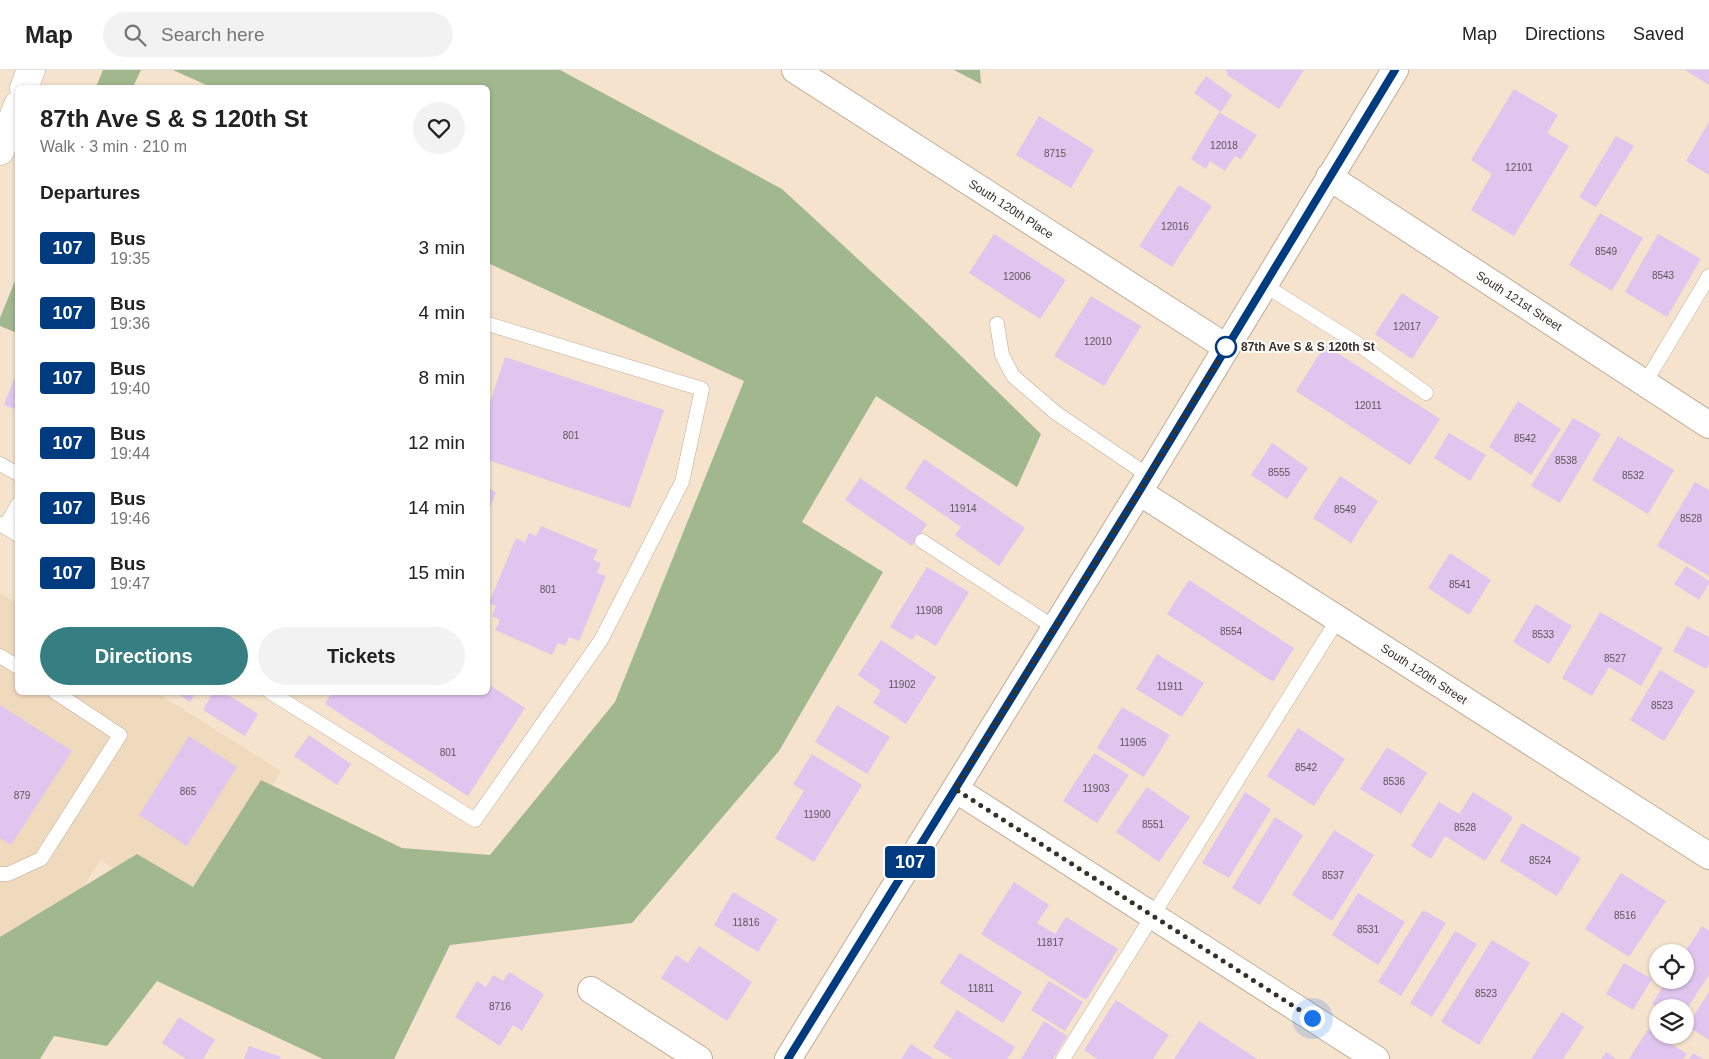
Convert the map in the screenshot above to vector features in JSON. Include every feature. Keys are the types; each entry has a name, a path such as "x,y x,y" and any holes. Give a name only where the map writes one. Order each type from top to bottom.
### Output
{"main road":[{"path":"25,85 31,70"},
{"path":"0,151 15,113"}],"street":[{"name":"South 120th Place","path":"795,70 1226,347"},
{"path":"788,1059 1144,484 1395,70"},
{"name":"South 121st Street","path":"1329,177 1709,424"},
{"name":"South 120th Street","path":"1144,484 1338,619 1709,856"},
{"path":"955,789 1376,1059"},
{"path":"592,990 699,1059"}],"lane":[{"path":"1645,383 1709,276"},
{"path":"1264,284 1356,342 1426,393"},
{"path":"997,324 1002,355 1013,376 1144,484"},
{"path":"275,695 475,820 601,640 682,482 702,389 490,325"},
{"path":"0,464 15,472"},
{"path":"15,508 3,526 15,533"},
{"path":"922,541 1055,628"},
{"path":"1063,1059 1338,619"},
{"path":"0,656 15,665"},
{"path":"0,874 8,874 40,859 120,735 60,695"}],"shaded area":[{"path":"0,593 15,603 15,695 160,695 281,771 189,915 101,860 30,965 0,947"}],"green space":[{"path":"103,70 141,70 134,85 97,85"},
{"path":"173,70 560,70 782,189 924,320 1041,434 1017,487 876,396 802,522 883,572 779,751 632,923 450,945 394,1059 323,1059 157,981 107,1046 54,1036 40,1059 0,1059 0,937 137,854 193,887 261,780 402,848 490,855 615,702 744,381 490,264 490,85 207,85"},
{"path":"954,70 980,70 981,84"},
{"path":"15,281 15,332 0,326 0,318"}],"building":[{"path":"1225,70 1304,70 1279,109 1227,75 1228,72"},
{"path":"1685,70 1709,70 1709,85"},
{"path":"1206,76 1232,95 1221,112 1194,93"},
{"path":"1514,89 1558,115 1547,133 1569,146 1514,236 1471,210 1492,174 1471,160"},
{"path":"1219,112 1257,135 1241,159 1235,156 1225,171 1210,161 1206,169 1191,159"},
{"path":"1039,116 1094,150 1071,188 1016,155"},
{"path":"1709,122 1709,175 1686,161"},
{"path":"1616,136 1634,146 1596,207 1579,197"},
{"path":"1179,185 1212,206 1172,267 1139,246"},
{"path":"1600,213 1643,238 1612,291 1569,265"},
{"path":"994,234 1066,280 1040,319 969,273"},
{"path":"1658,234 1701,259 1667,317 1625,292"},
{"path":"1402,293 1439,317 1412,359 1375,334"},
{"path":"1091,296 1141,326 1104,386 1054,356"},
{"path":"1325,345 1440,419 1410,465 1296,391"},
{"path":"505,357 664,410 630,508 490,461 490,403"},
{"path":"15,377 15,409 4,405"},
{"path":"1518,401 1561,429 1531,475 1489,447"},
{"path":"1573,418 1601,434 1560,503 1531,486"},
{"path":"1449,433 1486,455 1470,481 1434,458"},
{"path":"1618,436 1674,470 1648,514 1592,480"},
{"path":"1272,443 1308,468 1287,499 1251,475"},
{"path":"924,459 1025,528 999,566 955,535 961,527 905,488"},
{"path":"1340,476 1378,501 1351,543 1313,518"},
{"path":"860,478 927,524 912,546 845,500"},
{"path":"1695,482 1709,490 1709,576 1657,546"},
{"path":"490,489 496,492 490,508"},
{"path":"541,526 598,550 593,560 601,563 597,573 606,576 579,641 569,637 565,646 558,643 552,655 495,630 500,620 492,616 496,606 490,603 516,538 525,543 529,533 536,536"},
{"path":"1450,553 1491,580 1469,615 1428,588"},
{"path":"1686,566 1709,581 1699,600 1674,584"},
{"path":"927,567 969,592 936,646 916,634 912,640 890,627"},
{"path":"1189,580 1294,648 1273,682 1167,614"},
{"path":"1536,604 1572,626 1549,664 1513,642"},
{"path":"1600,612 1663,648 1641,686 1609,667 1592,696 1562,678"},
{"path":"1687,626 1709,637 1709,664 1706,669 1673,651"},
{"path":"881,640 936,677 906,724 873,703 881,691 858,675"},
{"path":"1157,654 1204,683 1182,717 1136,689"},
{"path":"1660,670 1695,691 1664,741 1630,720"},
{"path":"490,685 525,708 468,796 325,704 330,695 490,695"},
{"path":"180,695 194,695 190,702"},
{"path":"211,695 229,695 258,714 245,736 203,710"},
{"path":"0,705 72,751 11,845 0,838"},
{"path":"837,705 890,737 867,774 815,742"},
{"path":"1122,707 1170,735 1144,777 1097,748"},
{"path":"1298,728 1345,759 1314,806 1267,776"},
{"path":"309,735 351,764 337,785 294,756"},
{"path":"189,736 237,767 187,846 139,815"},
{"path":"1387,747 1427,773 1401,814 1360,789"},
{"path":"1094,753 1129,775 1097,823 1063,801"},
{"path":"812,754 862,785 814,862 775,838 804,791 793,784"},
{"path":"1147,787 1190,817 1159,862 1116,832"},
{"path":"1245,792 1271,809 1229,878 1202,863"},
{"path":"1473,792 1513,817 1485,861 1445,836 1431,859 1411,846 1439,802 1459,814"},
{"path":"1275,817 1303,835 1260,905 1232,888"},
{"path":"1522,823 1581,858 1557,896 1500,861"},
{"path":"1334,830 1374,855 1332,921 1292,895"},
{"path":"1621,873 1666,901 1629,957 1585,929"},
{"path":"1014,882 1049,905 1037,923 1055,934 1066,917 1118,949 1086,1000 981,934"},
{"path":"733,892 778,919 758,952 714,925"},
{"path":"1358,893 1405,922 1378,965 1332,935"},
{"path":"1423,910 1446,923 1401,996 1378,982"},
{"path":"1702,926 1709,931 1709,975 1693,999 1655,999 1661,989 1694,989 1694,944 1690,944"},
{"path":"1455,931 1477,944 1432,1017 1410,1003"},
{"path":"1492,940 1530,963 1479,1045 1441,1022"},
{"path":"699,946 752,982 727,1021 661,978 676,955 688,963"},
{"path":"960,953 1022,992 1003,1023 940,983"},
{"path":"1624,963 1649,977 1649,984 1633,1010 1606,994"},
{"path":"509,972 544,994 522,1031 513,1025 500,1046 455,1017 477,981 486,987 493,975 503,981"},
{"path":"1049,981 1083,1002 1065,1031 1031,1010"},
{"path":"1709,992 1709,1040 1694,1030 1694,1015"},
{"path":"1116,1000 1169,1035 1153,1059 1097,1059 1084,1050"},
{"path":"957,1010 1015,1047 1007,1059 952,1059 933,1047"},
{"path":"1562,1012 1584,1027 1563,1059 1531,1059"},
{"path":"179,1017 215,1040 203,1059 186,1059 162,1043"},
{"path":"1044,1021 1067,1036 1053,1059 1021,1059"},
{"path":"1199,1021 1257,1059 1174,1059"},
{"path":"1648,1029 1649,1044 1671,1044 1687,1054 1683,1059 1629,1059"},
{"path":"911,1044 934,1059 901,1059"},
{"path":"249,1046 281,1057 280,1059 244,1059"},
{"path":"1606,1052 1616,1059 1601,1059"},
{"path":"1693,1053 1703,1059 1689,1059"}],"bus line":[{"name":"107","path":"788,1059 1139,492 1319,192 1395,70"}],"place":[{"name":"87th Ave S & S 120th St","path":"1226,347"}],"route":[{"path":"1226,347 1139,492 955,789 1312,1018"}]}
